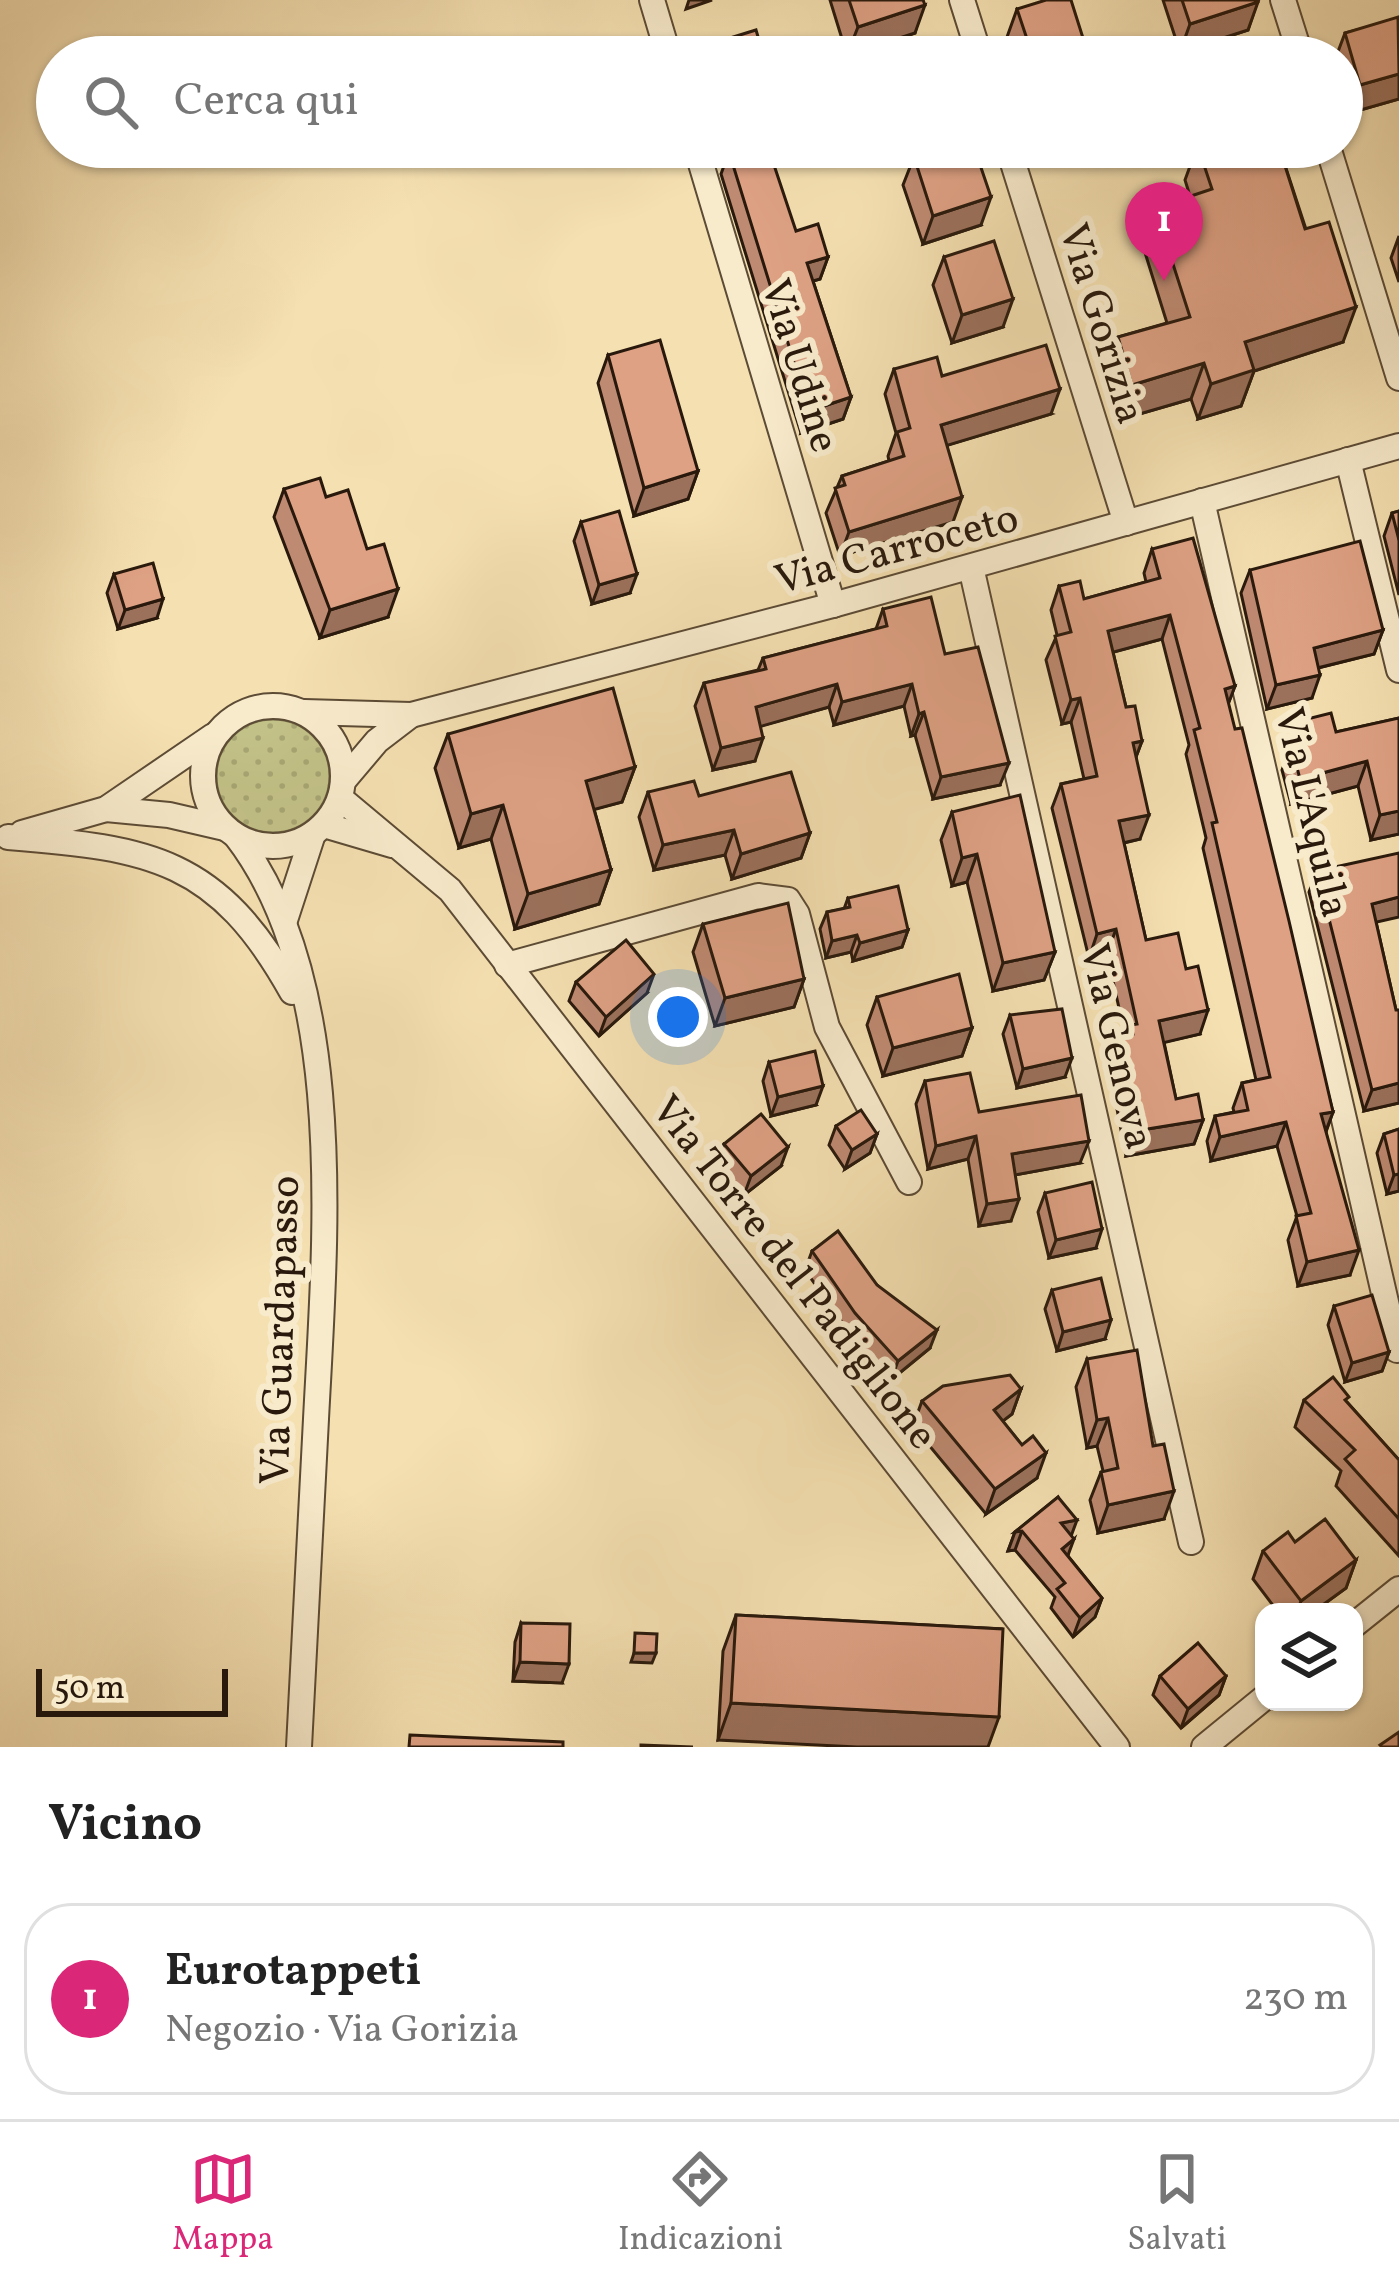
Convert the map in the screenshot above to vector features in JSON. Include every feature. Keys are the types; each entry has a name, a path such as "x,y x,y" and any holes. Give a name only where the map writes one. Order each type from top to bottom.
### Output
{"street":[{"path":"652,0 663,36"},
{"path":"962,0 973,36"},
{"path":"1283,0 1294,36"},
{"name":"Via Udine","path":"702,168 833,605"},
{"name":"Via Gorizia","path":"1015,168 1126,523"},
{"path":"1334,168 1399,378"},
{"name":"Via Carroceto","path":"304,712 411,715 833,605 1399,446"},
{"path":"1348,460 1399,670"},
{"name":"Via L'Aquila","path":"1202,501 1397,1350"},
{"name":"Via Genova","path":"971,567 1191,1542"},
{"path":"4,838 106,809 229,720 265,705 304,712 329,733 342,789 318,830 274,846 169,815 106,809"},
{"name":"Via Carroceto","path":"342,789 377,741 411,715"},
{"path":"215,734 202,783 230,832"},
{"name":"Via Torre del Padiglione","path":"342,789 450,890 1118,1747"},
{"name":"Via Torre del Padiglione","path":"318,830 406,849"},
{"name":"Via Guardapasso","path":"286,920 318,830"},
{"name":"Via Guardapasso","path":"230,832 266,875 286,920 307,1017 323,1146 325,1237 299,1747"},
{"path":"4,838 111,847 171,863 196,878 267,947 307,1017"},
{"path":"507,965 751,897 788,900 797,914 827,1027 909,1182"},
{"path":"1363,1618 1399,1589"},
{"path":"1204,1747 1255,1705"}],"shaded area":[{"path":"273,719 305,728 321,744 330,776 321,808 305,824 273,833 241,824 225,808 216,776 225,744 241,728"}],"building":[{"path":"849,0 923,0 925,5 858,27"},
{"path":"1046,0 1071,0 1082,36 1026,36 1017,9"},
{"path":"1182,0 1258,0 1258,2 1190,24"},
{"path":"1398,17 1399,74 1363,84 1363,36 1345,33"},
{"path":"734,168 775,168 796,231 818,224 828,257 807,263 851,397 809,411"},
{"path":"918,168 981,168 991,197 933,216"},
{"path":"1205,168 1286,168 1305,229 1329,222 1356,307 1245,342 1254,370 1211,384 1204,363 1132,385 1118,337 1190,317 1155,208 1212,189"},
{"path":"994,241 1013,299 962,315 944,257"},
{"path":"660,340 698,471 644,488 608,355"},
{"path":"1046,345 1060,389 941,425 962,497 849,532 835,488 845,485 842,476 904,456 897,432 910,428 894,369 937,357 942,376"},
{"path":"320,478 326,497 348,490 367,549 384,544 398,589 330,610 284,489"},
{"path":"619,511 637,574 599,585 581,522"},
{"path":"1399,511 1399,540 1392,513"},
{"path":"1193,538 1235,686 1225,689 1235,729 1242,728 1289,921 1333,1112 1321,1114 1359,1250 1307,1262 1296,1216 1311,1213 1286,1122 1220,1137 1215,1116 1248,1110 1242,1083 1270,1077 1212,823 1217,822 1194,730 1200,728 1170,615 1108,631 1126,707 1135,706 1142,741 1133,743 1149,815 1119,821 1146,940 1178,933 1186,969 1198,966 1208,1010 1159,1021 1176,1099 1198,1094 1203,1120 1135,1131 1117,1037 1133,1034 1131,1025 1137,1024 1116,929 1097,934 1061,784 1097,776 1080,698 1071,700 1055,636 1071,632 1059,586 1080,581 1084,599 1160,578 1152,549"},
{"path":"1360,541 1383,630 1314,648 1320,675 1276,685 1250,570"},
{"path":"153,563 163,599 125,610 114,574"},
{"path":"931,597 945,654 978,647 1009,763 941,777 912,684 842,702 837,684 756,707 763,738 721,748 704,683 766,669 763,658 887,626 883,609"},
{"path":"613,688 635,767 586,781 611,870 528,894 503,805 471,814 448,734"},
{"path":"1331,713 1336,732 1399,718 1399,811 1380,815 1367,761 1300,779 1291,745 1313,739 1307,719"},
{"path":"791,772 810,833 741,854 734,830 663,845 648,792 694,781 699,796"},
{"path":"1020,795 1055,952 1003,963 977,854 962,858 952,812"},
{"path":"1399,853 1399,897 1372,904 1399,1010 1399,1083 1372,1090 1317,871"},
{"path":"898,886 908,930 860,943 857,935 832,941 827,912 850,907 848,898"},
{"path":"788,903 804,979 725,998 703,924"},
{"path":"626,940 654,974 606,1017 576,982"},
{"path":"959,974 972,1028 893,1048 877,997"},
{"path":"1062,1009 1072,1058 1023,1069 1010,1015"},
{"path":"815,1051 823,1086 778,1097 769,1062"},
{"path":"970,1073 979,1112 1081,1095 1089,1141 1012,1154 1019,1199 987,1204 976,1136 936,1146 925,1081"},
{"path":"861,1110 877,1134 852,1150 836,1126"},
{"path":"761,1114 788,1147 751,1176 724,1144"},
{"path":"1399,1129 1399,1174 1394,1175 1384,1134"},
{"path":"1092,1182 1102,1229 1056,1240 1045,1193"},
{"path":"838,1231 877,1285 937,1330 898,1361 855,1313 812,1251"},
{"path":"1101,1278 1111,1320 1063,1332 1052,1290"},
{"path":"1372,1295 1389,1352 1352,1363 1334,1306"},
{"path":"1137,1350 1153,1446 1164,1444 1174,1491 1108,1505 1101,1472 1118,1468 1108,1418 1097,1420 1087,1359"},
{"path":"1010,1375 1021,1389 994,1410 1022,1445 1033,1436 1046,1453 995,1489 922,1401 943,1386"},
{"path":"1333,1377 1349,1397 1345,1400 1399,1460 1399,1519 1345,1459 1355,1450 1304,1400"},
{"path":"1058,1497 1077,1520 1061,1523 1074,1539 1062,1549 1102,1598 1080,1618 1057,1589 1065,1583 1022,1531 1015,1532"},
{"path":"1325,1519 1356,1560 1301,1601 1263,1551 1288,1532 1295,1542"},
{"path":"736,1615 1003,1629 999,1717 731,1703"},
{"path":"521,1623 570,1624 569,1664 520,1662"},
{"path":"635,1633 657,1634 656,1653 634,1653"},
{"path":"1198,1643 1226,1676 1188,1709 1160,1676"},
{"path":"1399,1732 1399,1747 1380,1745"},
{"path":"410,1735 563,1742 563,1747 409,1747"}],"place":[{"name":"Eurotappeti","path":"1164,281"}]}
